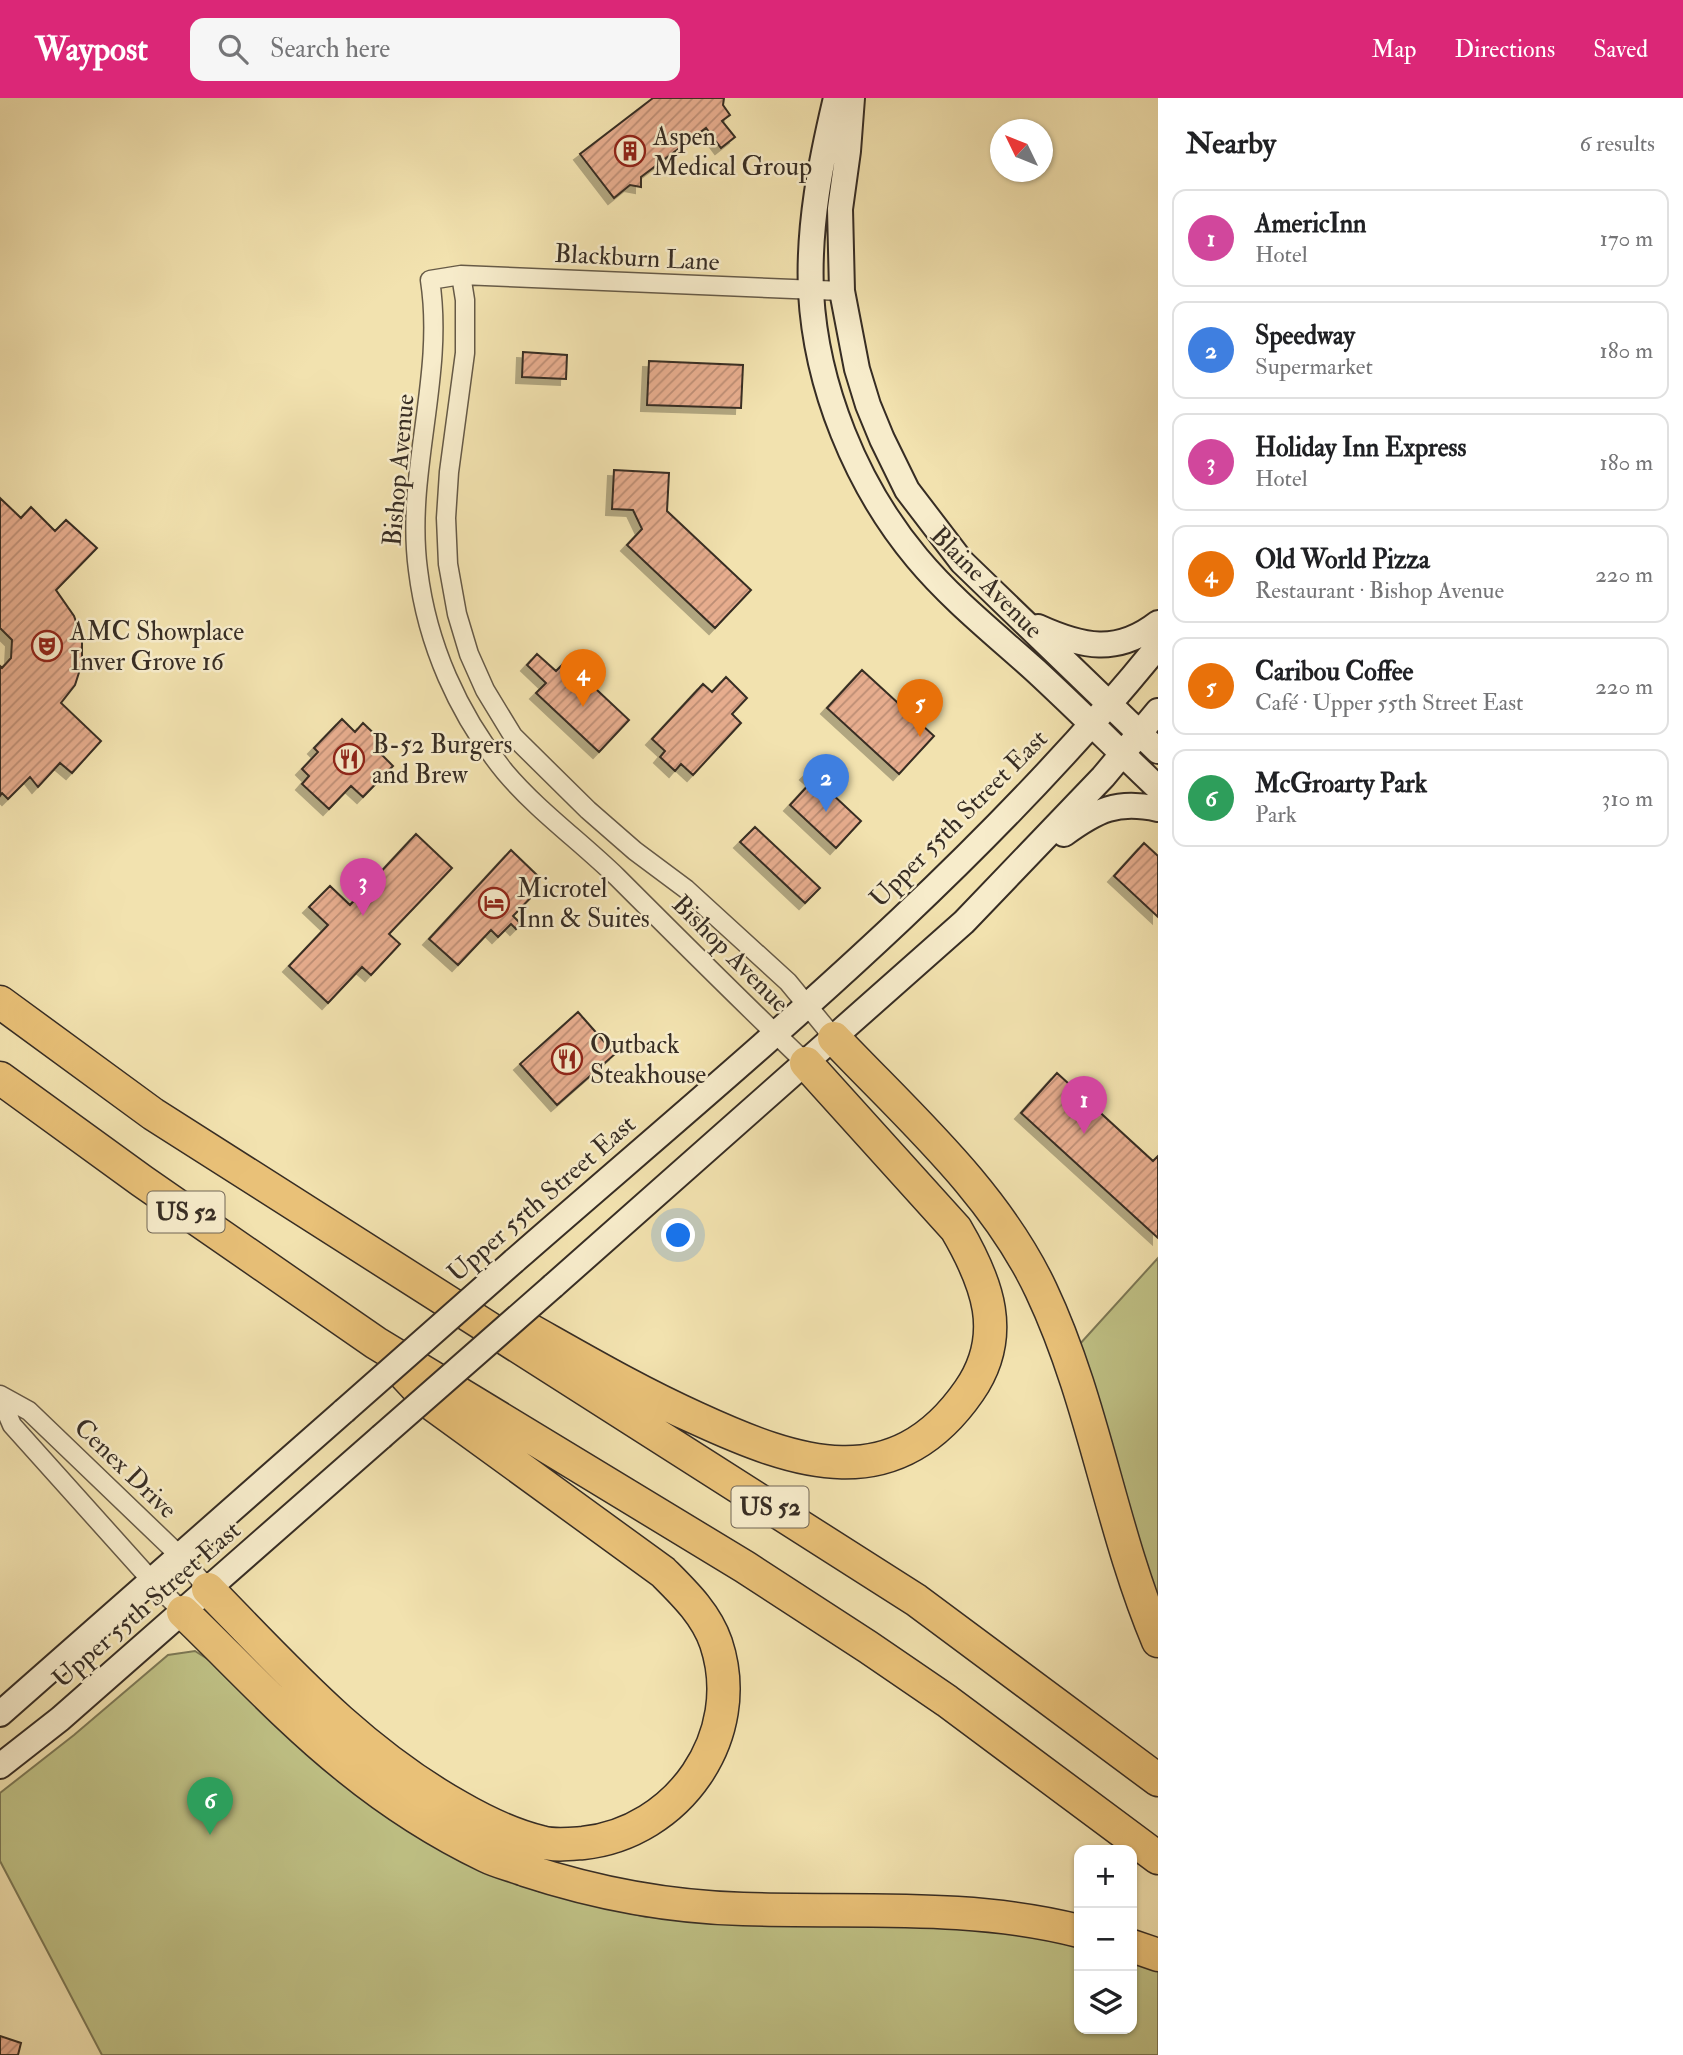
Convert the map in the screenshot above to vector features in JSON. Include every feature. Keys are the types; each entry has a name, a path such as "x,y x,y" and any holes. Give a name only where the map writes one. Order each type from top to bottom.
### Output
{"highway":[{"name":"US 52","path":"0,1002 153,1114 916,1601 1158,1780"},
{"path":"834,1038 976,1188 1021,1252 1068,1351 1129,1565 1158,1641"},
{"path":"369,1251 468,1296 650,1397 740,1439 786,1454 827,1463 854,1463 887,1457 917,1444 958,1408 974,1384 989,1355 990,1321 986,1289 974,1259 956,1229 806,1063"},
{"name":"US 52","path":"0,1077 142,1181 376,1343 745,1567 947,1700 1158,1858"},
{"path":"208,1590 363,1743 401,1772 440,1796 514,1835 545,1843 600,1841 636,1829 664,1812 686,1791 706,1760 718,1732 722,1702 722,1673 716,1643 702,1616 663,1572 432,1404 376,1343"},
{"path":"183,1612 346,1768 425,1823 488,1857 585,1887 671,1903 740,1909 977,1915 1074,1930"},
{"path":"1137,1947 1158,1955"}],"street":[{"name":"Blaine Avenue","path":"836,98 815,201 811,292 817,342 838,418 852,456 886,514 915,556 939,583 1093,724 1158,788"},
{"name":"Blaine Avenue","path":"852,98 848,151 839,209 842,291 857,369 868,405 905,486 962,562 1149,742"},
{"name":"Blackburn Lane","path":"430,279 461,275 811,292 842,291"},
{"name":"Bishop Avenue","path":"461,275 465,300 465,353 449,472 446,519 448,564 457,614 485,690 513,736 588,810 635,851 686,889 788,982 834,1038"},
{"name":"Bishop Avenue","path":"430,279 434,304 434,357 418,476 417,569 439,659 454,695 478,735 506,773 806,1063"},
{"path":"1021,619 1063,639 1087,645 1125,642 1158,623"},
{"name":"Upper 55th Street East","path":"0,1714 774,1033 942,879 1093,724 1158,646"},
{"name":"Upper 55th Street East","path":"0,1766 60,1719 183,1612 964,922 1122,754 1149,742 1158,711"},
{"path":"1013,871 1087,817 1103,809 1127,804 1158,809"},
{"name":"Cenex Drive","path":"0,1396 29,1411 180,1556 208,1590"},
{"name":"Cenex Drive","path":"0,1396 12,1425 183,1612"}],"green space":[{"path":"1158,1258 1158,1602 1078,1346"},
{"path":"195,1651 220,1667 349,1788 383,1814 455,1856 538,1891 646,1917 1018,1932 1074,1942 1074,2034 1137,2034 1137,1961 1158,1968 1158,2055 102,2055 0,1861 0,1793 74,1735 168,1655"}],"building":[{"name":"Aspen Medical Group","path":"653,98 724,98 723,105 730,115 722,121 735,137 721,148 706,128 641,177 641,187 630,185 614,198 580,154"},
{"path":"523,352 567,355 566,379 522,377"},
{"path":"649,361 743,365 741,408 647,405"},
{"path":"614,470 669,473 667,511 751,590 715,628 627,545 642,529 633,510 612,509"},
{"name":"AMC Showplace Inver Grove 16","path":"0,498 21,518 31,507 55,531 66,520 97,548 56,590 74,616 82,639 82,663 75,685 61,703 101,741 72,773 60,763 38,787 30,777 8,799 2,793 0,796 0,666 2,668 11,658 12,640 0,628"},
{"path":"537,654 556,671 566,661 629,720 599,752 536,693 546,683 527,665"},
{"path":"862,670 934,736 899,774 827,708"},
{"path":"726,677 747,698 732,714 741,723 693,775 681,764 675,771 660,757 665,751 652,739 703,684 712,692"},
{"name":"B-52 Burgers and Brew","path":"342,719 355,732 363,723 386,745 379,752 393,766 363,797 351,786 329,809 302,784 309,776 302,769 318,752 314,748"},
{"path":"822,758 845,779 831,793 861,821 836,848 790,805 813,780 806,774"},
{"path":"755,827 820,888 805,903 740,842"},
{"path":"416,834 452,868 389,934 400,944 371,975 362,967 328,1003 289,966 328,925 309,907 330,886 350,905"},
{"path":"1144,843 1158,856 1158,917 1114,876"},
{"name":"Microtel Inn & Suites","path":"511,850 540,878 539,889 513,916 521,924 516,929 511,924 498,937 491,930 458,965 429,939"},
{"name":"Outback Steakhouse","path":"578,1012 615,1054 557,1105 520,1064"},
{"path":"1057,1073 1153,1161 1158,1156 1158,1238 1021,1113"},
{"path":"0,2036 21,2043 18,2055 0,2055"}],"place":[{"name":"Aspen Medical Group","path":"630,151"},
{"name":"AMC Showplace Inver Grove 16","path":"47,646"},
{"name":"Old World Pizza","path":"583,707"},
{"name":"Caribou Coffee","path":"920,737"},
{"name":"B-52 Burgers and Brew","path":"349,759"},
{"name":"Speedway","path":"826,812"},
{"name":"Microtel Inn & Suites","path":"494,903"},
{"name":"Holiday Inn Express","path":"363,916"},
{"name":"Outback Steakhouse","path":"567,1059"},
{"name":"AmericInn","path":"1084,1134"},
{"name":"McGroarty Park","path":"210,1835"}]}
